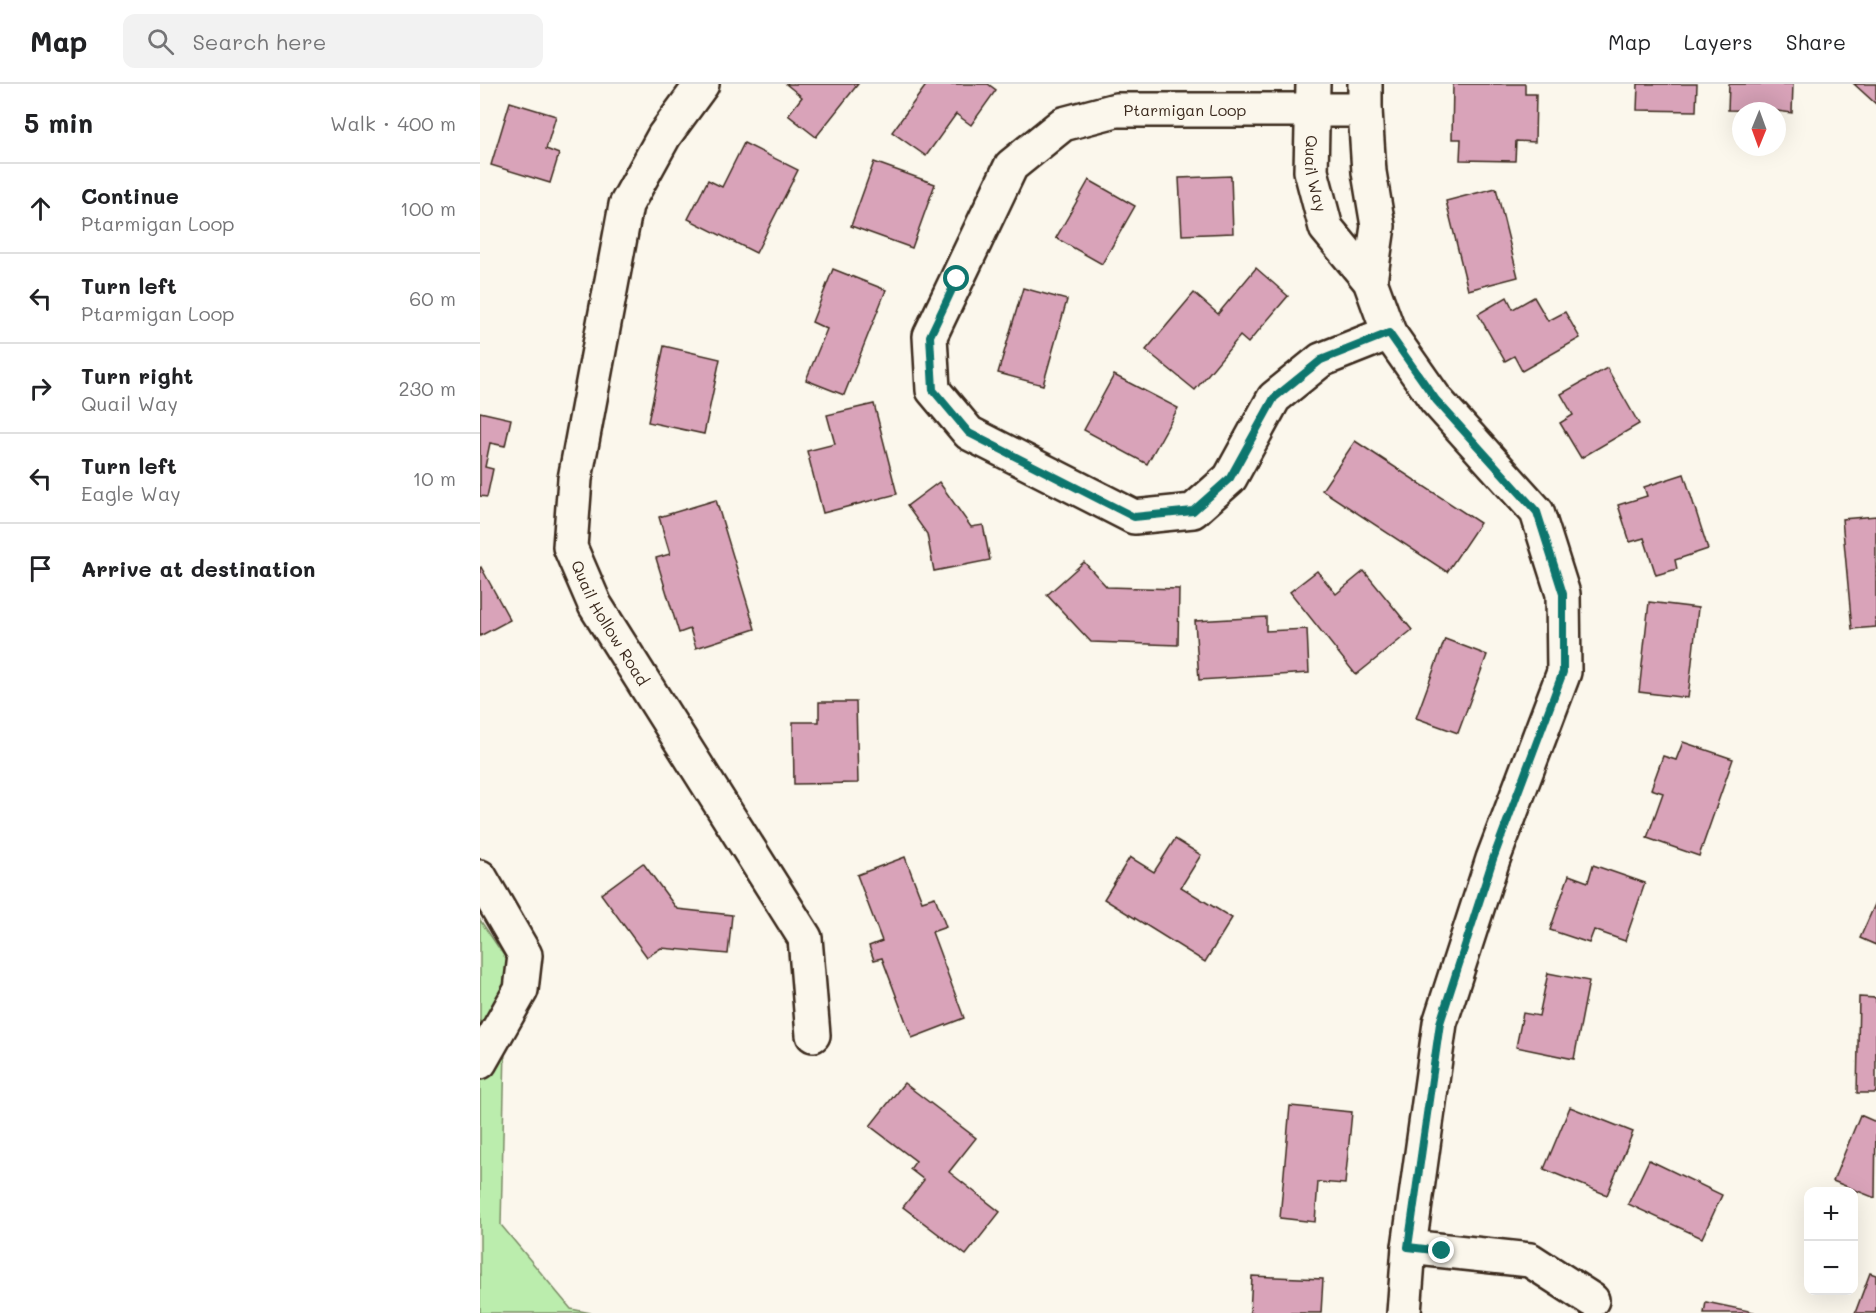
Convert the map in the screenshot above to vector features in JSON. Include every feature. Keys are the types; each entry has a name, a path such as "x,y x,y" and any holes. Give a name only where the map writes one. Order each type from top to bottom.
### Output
{"street":[{"name":"Quail Hollow Road","path":"702,84 664,136 626,205 575,478 570,547 595,605 805,938 813,1035"},
{"name":"Ptarmigan Loop","path":"1365,97 1313,97 1116,110 1063,124 1011,166 930,336 933,390 969,433 1134,517 1193,511 1230,478 1274,398 1321,360 1389,333"},
{"name":"Quail Way","path":"1313,97 1311,171 1326,228 1370,281 1389,333 1436,400 1537,512 1563,594 1563,672 1493,859 1440,1023 1408,1247 1404,1313"},
{"name":"Quail Way","path":"1365,97 1369,172 1378,226 1370,281"},
{"path":"480,877 525,955 521,990 480,1062"},
{"path":"1408,1247 1530,1260 1592,1300"}],"green space":[{"path":"480,920 507,960 501,1225 571,1309 591,1313 480,1313"}],"building":[{"path":"786,84 858,84 816,137 788,115 802,97"},
{"path":"927,84 988,84 996,90 971,125 956,114 926,156 892,132"},
{"path":"1453,84 1525,84 1525,94 1536,94 1535,142 1516,141 1515,161 1460,160 1461,139 1452,139"},
{"path":"1638,84 1697,84 1696,111 1637,110"},
{"path":"1729,84 1793,84 1792,113 1786,112 1786,102 1732,102 1732,110 1728,110"},
{"path":"1854,84 1876,84 1876,104"},
{"path":"510,102 556,116 546,149 559,154 550,183 491,165"},
{"path":"744,143 798,170 756,253 688,219 708,180 722,187"},
{"path":"874,162 935,184 912,248 851,226"},
{"path":"1231,176 1233,233 1182,235 1179,178"},
{"path":"1089,180 1135,206 1102,264 1056,238"},
{"path":"1496,188 1518,277 1468,290 1446,201"},
{"path":"1256,268 1288,296 1248,343 1240,336 1195,390 1146,350 1194,293 1218,314"},
{"path":"833,269 886,290 844,395 806,380 827,329 812,322"},
{"path":"1023,288 1067,300 1043,385 998,373"},
{"path":"1507,297 1513,309 1534,297 1548,321 1565,312 1580,338 1522,371 1514,356 1505,361 1478,314"},
{"path":"664,346 720,359 704,434 648,422"},
{"path":"1607,368 1639,424 1581,458 1560,423 1573,415 1561,394"},
{"path":"1114,375 1178,408 1147,464 1084,430"},
{"path":"874,404 897,494 823,513 807,451 835,444 827,415"},
{"path":"480,412 511,419 505,446 490,443 485,467 493,469 487,497 480,496"},
{"path":"1355,441 1480,523 1447,572 1322,490"},
{"path":"1684,474 1708,549 1675,560 1677,569 1656,575 1644,538 1630,542 1618,505 1647,496 1644,487"},
{"path":"939,482 971,527 983,525 990,560 934,571 927,534 907,506"},
{"path":"716,500 755,629 696,648 690,629 679,633 656,558 670,554 659,517"},
{"path":"1876,516 1876,627 1852,629 1842,519"},
{"path":"1084,562 1107,587 1179,589 1178,645 1091,642 1047,595"},
{"path":"480,568 510,620 480,636"},
{"path":"1317,571 1336,594 1364,571 1412,630 1356,675 1290,592"},
{"path":"1649,602 1698,608 1688,698 1639,692"},
{"path":"1266,617 1266,631 1307,629 1309,673 1199,680 1195,621"},
{"path":"1445,639 1487,655 1458,733 1416,718"},
{"path":"819,702 856,702 858,783 794,784 793,722 819,722"},
{"path":"1683,742 1733,759 1699,856 1647,838 1663,793 1651,789 1663,756 1676,760"},
{"path":"1175,839 1201,855 1181,887 1232,918 1205,962 1104,899 1130,857 1154,872"},
{"path":"905,857 922,901 935,897 946,927 932,932 964,1018 912,1038 882,958 874,960 869,946 882,941 857,875"},
{"path":"643,863 677,909 732,915 728,954 661,948 647,957 601,894"},
{"path":"1593,865 1645,883 1625,941 1594,930 1589,943 1550,930 1569,875 1588,882"},
{"path":"1876,902 1876,945 1860,938"},
{"path":"1548,973 1589,981 1574,1059 1516,1047 1523,1013 1539,1016"},
{"path":"1859,997 1876,998 1876,1093 1857,1093"},
{"path":"904,1083 976,1138 949,1172 1000,1212 966,1255 903,1207 924,1180 910,1169 916,1161 870,1126"},
{"path":"1290,1106 1352,1112 1345,1184 1318,1182 1315,1222 1280,1218"},
{"path":"1570,1107 1633,1132 1607,1195 1544,1169"},
{"path":"1860,1115 1876,1122 1875,1198 1858,1191 1858,1187 1848,1187 1833,1181"},
{"path":"1649,1160 1722,1195 1702,1238 1628,1204"},
{"path":"1870,1273 1876,1275 1876,1313 1855,1313"},
{"path":"1252,1276 1323,1279 1321,1313 1250,1313"},
{"path":"1706,1302 1754,1312 1754,1313 1704,1313"}],"route":[{"path":"957,279 930,336 933,390 969,433 1134,517 1193,511 1230,478 1274,398 1321,360 1389,333 1436,400 1537,512 1563,594 1563,672 1493,859 1440,1023 1408,1247 1442,1251"}]}
